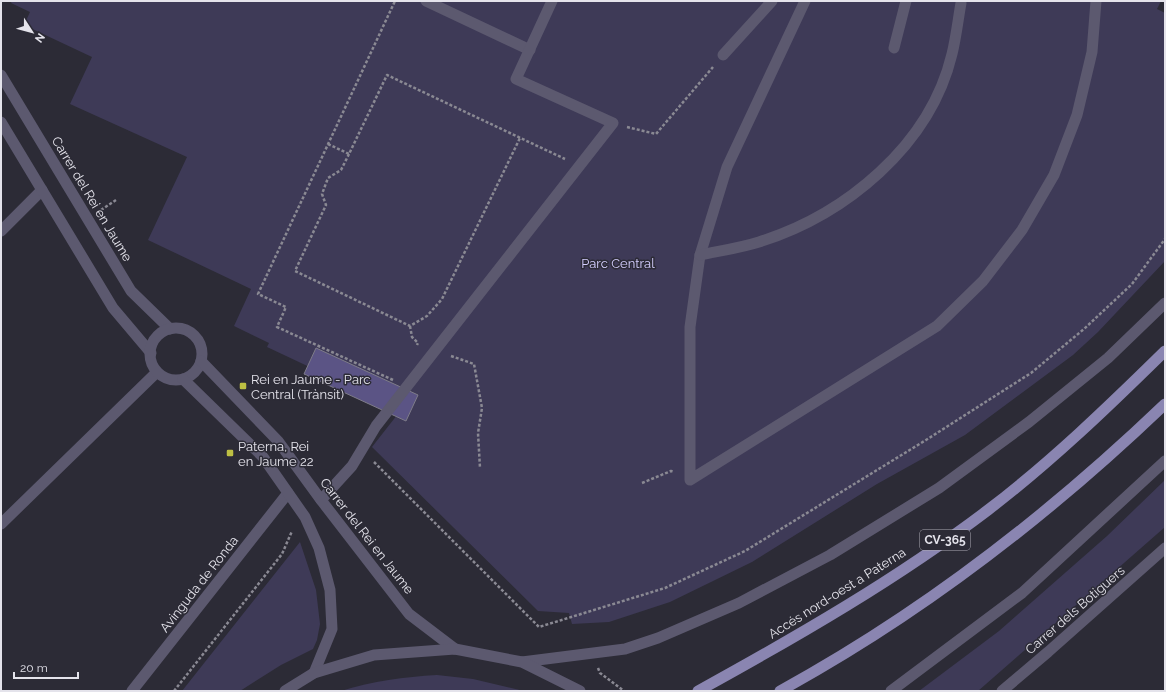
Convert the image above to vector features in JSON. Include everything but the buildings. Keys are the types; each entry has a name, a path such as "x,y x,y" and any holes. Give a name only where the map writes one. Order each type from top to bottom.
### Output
{"main road":[{"name":"Accés nord-oest a Paterna","path":"698,691 821,622 914,562 987,511 1050,460 1165,351"},
{"name":"CV-365","path":"780,691 861,643 932,596 994,551 1060,500 1165,404"}],"street":[{"path":"426,1 530,50"},
{"path":"321,500 352,466 376,426 613,123 516,79 552,1"},
{"path":"723,55 772,1"},
{"path":"690,480 690,328 700,255 727,167 805,1"},
{"path":"894,48 906,1"},
{"path":"690,480 937,326 983,281 1022,230 1054,174 1077,115 1092,52 1096,1"},
{"path":"700,255 758,243 784,233 819,216 854,193 875,176 911,138 928,112 952,55 961,3"},
{"name":"Carrer del Rei en Jaume","path":"1,75 131,291 170,329"},
{"path":"1,122 113,308 151,353"},
{"path":"1,231 42,190"},
{"path":"522,662 625,648 658,638 739,603 830,555 939,488 1029,422 1108,358 1165,303"},
{"path":"180,328 188,331 195,336 200,343 202,352 201,361 194,372 183,379 169,379 157,372 151,360 151,353 156,338 170,329 180,328"},
{"name":"Carrer del Rei en Jaume","path":"201,361 278,441 321,500 410,614 455,649"},
{"path":"1,524 157,372"},
{"path":"183,379 263,457 305,517 319,548 330,590 332,629 314,673"},
{"path":"891,691 1022,593 1165,461"},
{"name":"Avinguda de Ronda","path":"132,691 288,493"},
{"name":"Carrer dels Botiguers","path":"1002,691 1165,548"},
{"path":"285,691 314,673 374,654 455,649 522,662 580,691"}],"path":[{"path":"395,1 258,294 286,307 277,327 406,387"},
{"path":"613,123 656,134 723,55"},
{"path":"410,326 295,271 326,205 322,194 328,178 341,170 387,75 580,166"},
{"path":"410,326 427,316 442,299 520,138"},
{"path":"328,144 349,154"},
{"path":"362,450 539,627 665,588 744,551 920,444 1031,374 1084,329 1132,284 1165,238"},
{"path":"410,326 412,337 418,343 416,347"},
{"path":"435,351 474,364 482,408 478,433 480,468"},
{"path":"642,483 671,471 690,480"},
{"path":"174,691 282,554 294,528"},
{"path":"600,673 624,691"}],"green space":[{"name":"Parc Central","path":"12,1 1161,1 1157,9 1165,13 1165,261 1098,332 1073,355 965,435 877,484 752,562 670,602 609,622 572,624 569,613 538,611 372,447 401,410 267,347 269,343 234,326 251,289 148,240 187,157 70,104 92,57 24,25 30,12 11,3"},
{"path":"1165,480 1165,527 978,691 919,691 999,631 1107,536"},
{"path":"300,542 316,590 320,624 317,640 313,649 281,665 240,691 182,691"},
{"path":"437,675 473,679 524,691 341,691 389,680"}],"place":[{"name":"Rei en Jaume - Parc Central (Trànsit)","path":"243,386"},
{"name":"Paterna, Rei en Jaume 22","path":"230,453"}]}
